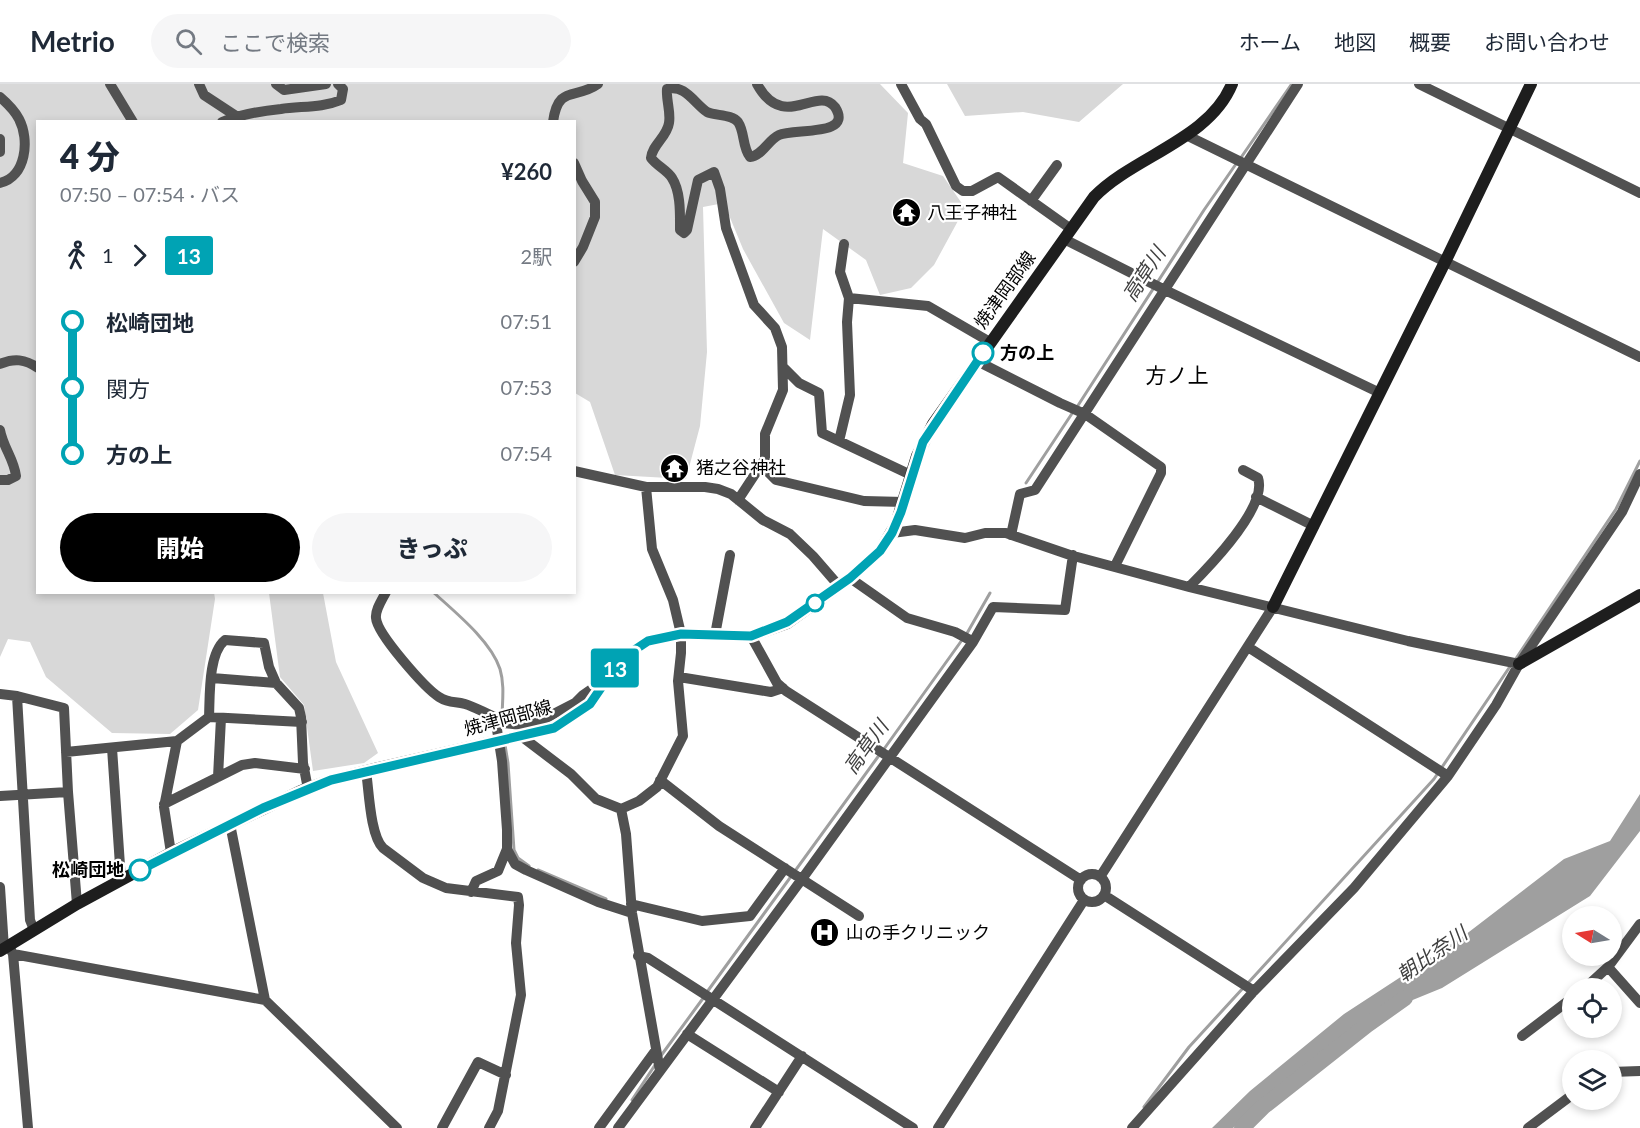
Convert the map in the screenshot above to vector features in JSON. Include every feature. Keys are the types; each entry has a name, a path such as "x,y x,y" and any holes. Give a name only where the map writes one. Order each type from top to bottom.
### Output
{"main road":[{"name":"焼津岡部線","path":"7,950 76,904 171,853 308,789 366,771 554,728 590,704 616,666 648,641 681,634 751,636 787,622 839,586 880,551 892,533 923,442 990,342 1094,197 1108,183 1188,136 1221,103 1232,84"},
{"path":"1274,607 1531,84"},
{"path":"1519,664 1640,595"}],"street":[{"path":"111,84 132,120"},
{"path":"199,84 204,95 236,116"},
{"path":"276,84 284,90 326,84"},
{"path":"227,120 236,116 281,109 330,105 341,99 343,89 338,84"},
{"path":"554,120 558,103 567,94 583,92 598,84"},
{"path":"757,84 768,99 785,106 796,106 813,98 823,98 832,102 839,118 836,125 828,129 792,131 778,136 756,157 750,157 738,122 708,113 687,88 672,85 667,89 666,97 669,123 665,136 651,154 651,158 672,177 680,206 680,230 684,233 687,230 698,180 714,172 720,189 726,228 754,305 775,328 782,347 783,390 765,434 765,459 768,473 776,480 864,501 904,502"},
{"path":"901,84 920,119 926,124 956,186 963,191 972,191 998,177 1031,201 1068,234 1149,282 1380,393"},
{"path":"1011,535 1020,494 1035,490 1077,411 1163,289 1298,84"},
{"path":"1419,84 1640,193"},
{"path":"0,97 18,118 24,134 25,148 21,164 12,177 0,183"},
{"path":"1188,136 1640,357"},
{"path":"0,139 0,152"},
{"path":"1031,201 1057,165"},
{"path":"576,168 595,202 595,217 583,248 576,259"},
{"path":"839,441 850,395 847,322 849,298 840,272 844,244"},
{"path":"849,298 928,306 990,342"},
{"path":"0,364 15,359 36,367"},
{"path":"977,361 1077,411 1161,467 1161,473 1115,566"},
{"path":"784,368 799,383 819,393 822,433 911,475"},
{"path":"0,430 5,449 15,465 16,476 8,480 0,480"},
{"path":"738,500 765,459"},
{"path":"1189,586 1219,557 1243,527 1260,483 1258,478 1243,470"},
{"path":"576,471 646,487 718,489 731,494 763,520 790,534 839,586"},
{"path":"1132,1128 1254,991 1354,888 1496,705 1519,664 1622,512 1640,474"},
{"path":"521,736 571,774 596,799 621,809 639,801 657,787 683,736 678,677 681,634 673,600 652,549 646,487"},
{"path":"1256,497 1314,526"},
{"path":"892,533 915,530 965,538 996,532 1011,535 1073,555 1189,586 1408,641 1519,664"},
{"path":"715,635 730,555"},
{"path":"618,1128 973,642 993,607 1065,609 1073,555"},
{"path":"850,578 907,618 959,634 970,640"},
{"path":"385,594 375,620 424,685 439,697 452,703 464,703 495,717 507,849 516,864 598,902 702,921 750,916 786,869"},
{"path":"1100,877 1274,607"},
{"path":"751,636 773,676 783,688 1081,880"},
{"path":"208,717 213,661 219,645 225,640 264,643 269,667 276,683 299,708 308,789"},
{"path":"1248,647 1443,773"},
{"path":"678,677 771,692 783,688"},
{"path":"212,678 276,683"},
{"path":"496,725 522,725 542,720 575,703 609,678"},
{"path":"0,694 64,708 76,904"},
{"path":"17,696 30,920 34,930"},
{"path":"66,752 177,741 208,717 302,722"},
{"path":"218,777 220,718"},
{"path":"171,853 164,818 177,741"},
{"path":"112,748 121,880"},
{"path":"165,804 243,765 255,763 304,769"},
{"path":"366,771 379,844 434,884 471,892 518,897 516,943 522,995 498,1111 489,1128"},
{"path":"660,780 720,826 859,916"},
{"path":"0,796 68,792"},
{"path":"621,809 626,834 631,908 659,1069"},
{"path":"230,824 261,999"},
{"path":"471,892 476,881 498,871 507,849"},
{"path":"1090,874 1100,877 1106,885 1104,895 1100,900 1093,902 1084,900 1078,890 1081,880 1090,874"},
{"path":"0,887 28,1128"},
{"path":"1104,895 1254,991"},
{"path":"938,1128 1084,900"},
{"path":"1596,978 1608,968 1640,924"},
{"path":"7,950 261,999 397,1128"},
{"path":"639,956 648,958 698,989 913,1128"},
{"path":"1608,968 1640,1003"},
{"path":"1522,1036 1562,1006"},
{"path":"687,1034 778,1092"},
{"path":"599,1128 656,1052"},
{"path":"755,1128 802,1056"},
{"path":"442,1128 478,1062 506,1075"},
{"path":"1622,1072 1640,1071"},
{"path":"1528,1128 1562,1102"}],"shaded area":[{"path":"0,84 880,84 908,113 903,163 943,176 965,208 934,265 911,288 880,295 866,260 823,229 810,340 784,323 743,249 724,203 703,207 707,352 700,426 686,479 615,475 590,402 576,394 576,120 36,120 36,594 214,594 215,599 198,710 170,734 112,733 46,677 30,642 8,639 0,657"},
{"path":"947,84 1123,84 1079,122 1023,112 965,116"},
{"path":"269,594 323,594 336,662 378,753 364,763 313,771 304,705 280,677"},
{"path":"1640,794 1640,831 1590,896 1574,906 1562,906 1562,913 1442,988 1376,1015 1281,1085 1233,1128 1212,1128 1250,1091 1344,1014 1465,935 1564,859 1610,841"}],"waterway":[{"name":"高草川","path":"1240,159 1291,85"},
{"name":"高草川","path":"1077,407 1236,164"},
{"name":"高草川","path":"1026,483 1073,412"},
{"path":"1515,660 1616,509 1640,461"},
{"name":"高草川","path":"966,635 990,593"},
{"path":"435,594 481,638 495,658 502,682 502,720"},
{"name":"高草川","path":"884,749 962,640"},
{"path":"1248,983 1434,779 1511,665"},
{"path":"505,745 514,850 518,858 529,866"},
{"name":"高草川","path":"707,992 880,754"},
{"path":"538,870 606,899"},
{"path":"1144,1107 1189,1047 1244,987"},
{"path":"660,1057 704,997"},
{"name":"朝比奈川","path":"1242,1128 1263,1107 1405,998"},
{"path":"632,1100 655,1065"}],"bus line":[{"name":"13","path":"140,870 263,808 331,780 554,728 590,704 616,666 648,641 681,634 751,636 787,622 850,578 880,551 892,533 901,512 923,442 983,353"}],"place":[{"name":"八王子神社","path":"906,213"},
{"name":"方の上","path":"983,353"},
{"name":"猪之谷神社","path":"675,468"},
{"name":"松崎団地","path":"140,870"},
{"name":"山の手クリニック","path":"825,933"}],"district":[{"name":"方ノ上","path":"1177,376"}]}
